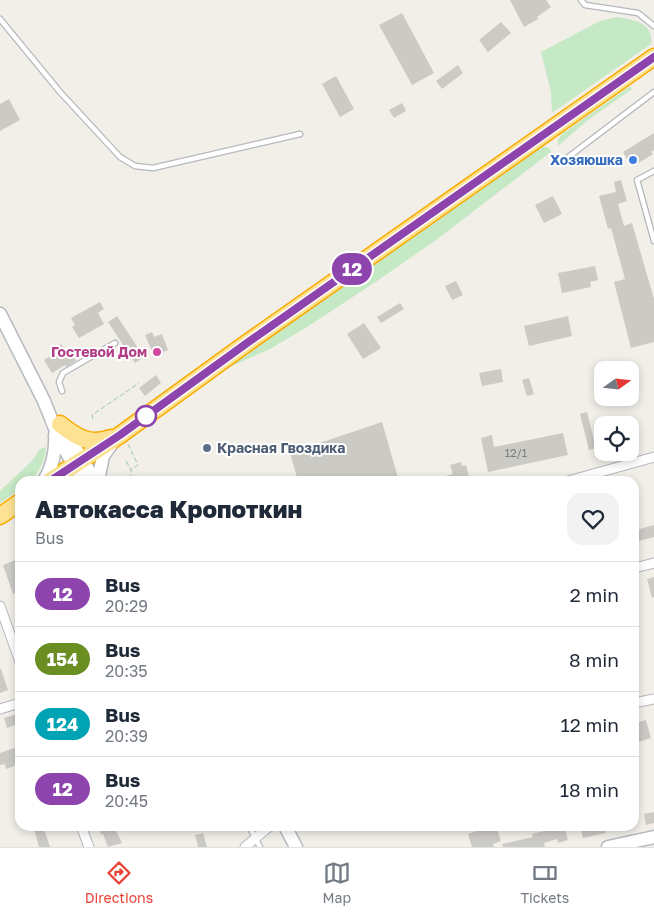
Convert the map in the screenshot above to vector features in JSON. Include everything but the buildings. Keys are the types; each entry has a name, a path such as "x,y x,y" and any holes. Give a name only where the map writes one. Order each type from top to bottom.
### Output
{"highway":[{"path":"57,476 78,462 124,439 247,343 654,57"},
{"path":"57,426 83,440 124,439"},
{"path":"0,516 15,506"}],"main road":[{"path":"0,314 57,426 78,462 90,476"},
{"path":"47,476 54,457 57,426"},
{"path":"99,476 103,456 109,447 124,439"},
{"path":"78,462 82,476"},
{"path":"288,831 296,847"},
{"path":"608,847 654,837"}],"street":[{"path":"587,476 654,458"},
{"path":"639,567 654,564"},
{"path":"0,606 15,648"},
{"path":"639,702 654,699"},
{"path":"0,709 15,704"},
{"path":"83,831 89,847"},
{"path":"245,847 258,843 266,831"}],"lane":[{"path":"582,0 585,5 638,13 654,26"},
{"path":"0,19 60,92 120,157 135,166 153,168 300,134"},
{"path":"567,158 654,92"},
{"path":"654,171 637,180 654,241"},
{"path":"62,391 59,382 63,373 115,343"},
{"path":"252,831 258,843"}],"path":[{"path":"93,419 92,415 139,383"},
{"path":"124,439 138,465 131,470"},
{"path":"126,461 131,470 131,476"}],"green space":[{"path":"617,17 641,23 649,31 651,44 552,113 551,92 541,52 600,21"},
{"path":"630,86 632,89 588,120 558,146 558,140 561,135"},
{"path":"541,146 549,148 551,152 436,240 307,327 270,349 225,369"},
{"path":"46,447 43,461 35,476 16,476 32,461 40,449"},
{"path":"15,477 15,492 0,503 0,491"}],"bus line":[{"name":"12","path":"57,476 120,435 470,185 654,57"}],"place":[{"name":"Хозяюшка","path":"633,160"},
{"name":"Гостевой Дом","path":"157,352"},
{"name":"Красная Гвоздика","path":"207,448"}]}
